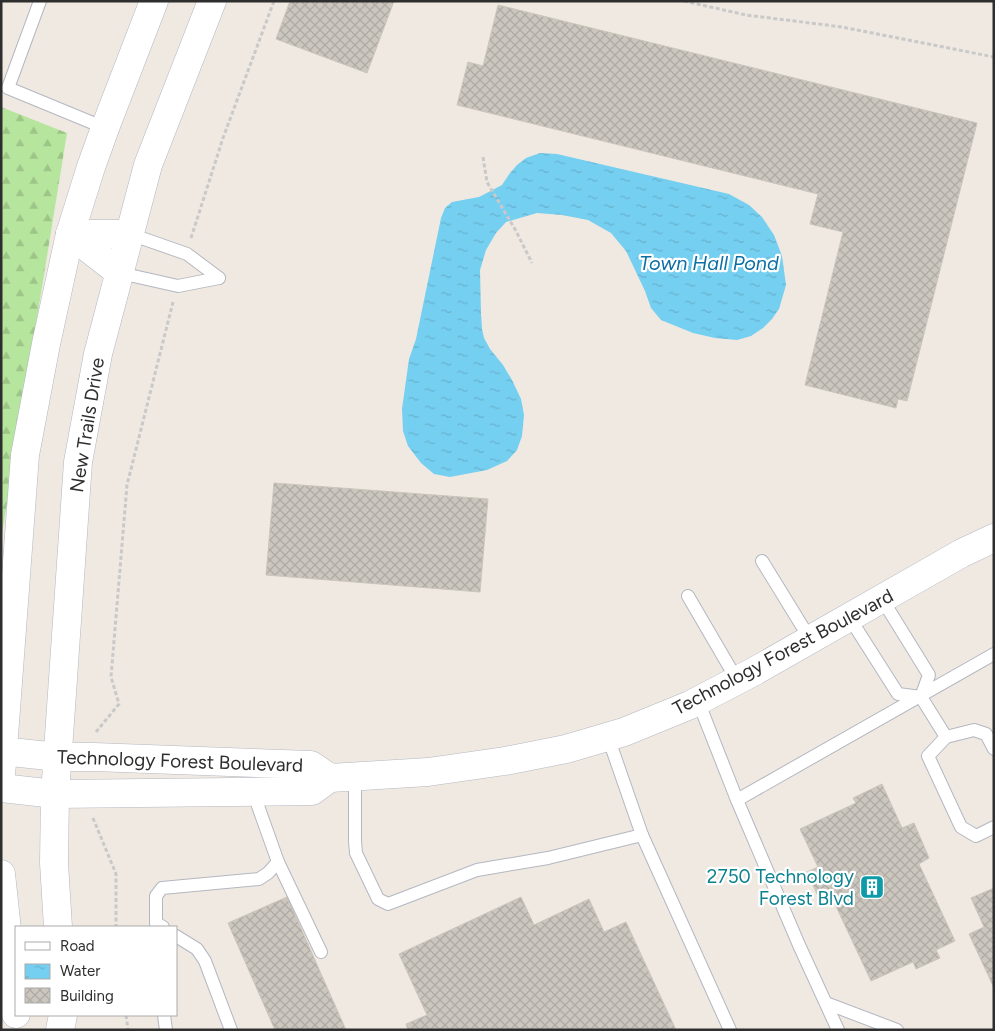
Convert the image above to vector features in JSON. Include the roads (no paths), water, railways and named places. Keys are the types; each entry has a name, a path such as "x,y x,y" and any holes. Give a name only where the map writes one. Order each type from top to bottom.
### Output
{"street":[{"path":"2,760 24,455 46,344 70,234 105,128 154,1"},
{"name":"New Trails Drive","path":"58,926 54,863 55,794 78,462 98,354 148,165 212,1"},
{"path":"70,234 130,234"},
{"path":"70,234 120,273"},
{"name":"Technology Forest Boulevard","path":"2,760 94,757 311,765 343,777 428,772 505,761 566,749 624,732 698,701 962,553 994,538"},
{"path":"1,788 55,794 312,791 343,777"},
{"path":"1,874 15,1005"},
{"path":"17,1016 23,1030"},
{"path":"60,1030 63,1016"}],"lane":[{"path":"40,1 8,88 105,128"},
{"path":"120,273 178,286 219,278 187,254 130,234"},
{"path":"762,561 810,639"},
{"path":"688,596 737,680"},
{"path":"882,599 929,675 921,697"},
{"path":"849,617 898,694 921,697"},
{"path":"737,800 994,654"},
{"path":"921,697 946,737"},
{"path":"698,701 737,800 799,945 838,1030"},
{"path":"994,749 986,734 974,730 946,737 928,756 961,827 976,836 994,827"},
{"path":"608,737 642,835 730,1030"},
{"path":"343,777 356,853 378,899 388,904 478,870 548,858 642,835"},
{"path":"252,792 278,862 321,952"},
{"path":"158,926 156,896 162,888 259,879 268,873 278,862"},
{"path":"178,937 197,949 205,961 231,1030"},
{"path":"826,1003 897,1030"},
{"path":"164,1016 166,1030"}],"water":[{"name":"Town Hall Pond","path":"540,153 557,154 729,194 749,205 762,217 774,235 782,256 786,285 779,309 763,328 751,336 737,340 693,333 661,320 651,308 626,251 611,233 588,220 562,215 537,213 506,222 496,233 486,250 480,270 482,329 490,349 503,365 521,399 524,415 522,436 517,450 507,461 487,470 450,477 434,474 421,463 408,446 403,431 402,409 409,359 416,339 441,218 445,208 452,202 479,197 502,185 517,165 526,158"}],"place":[{"name":"2750 Technology Forest Blvd","path":"872,887"}]}
